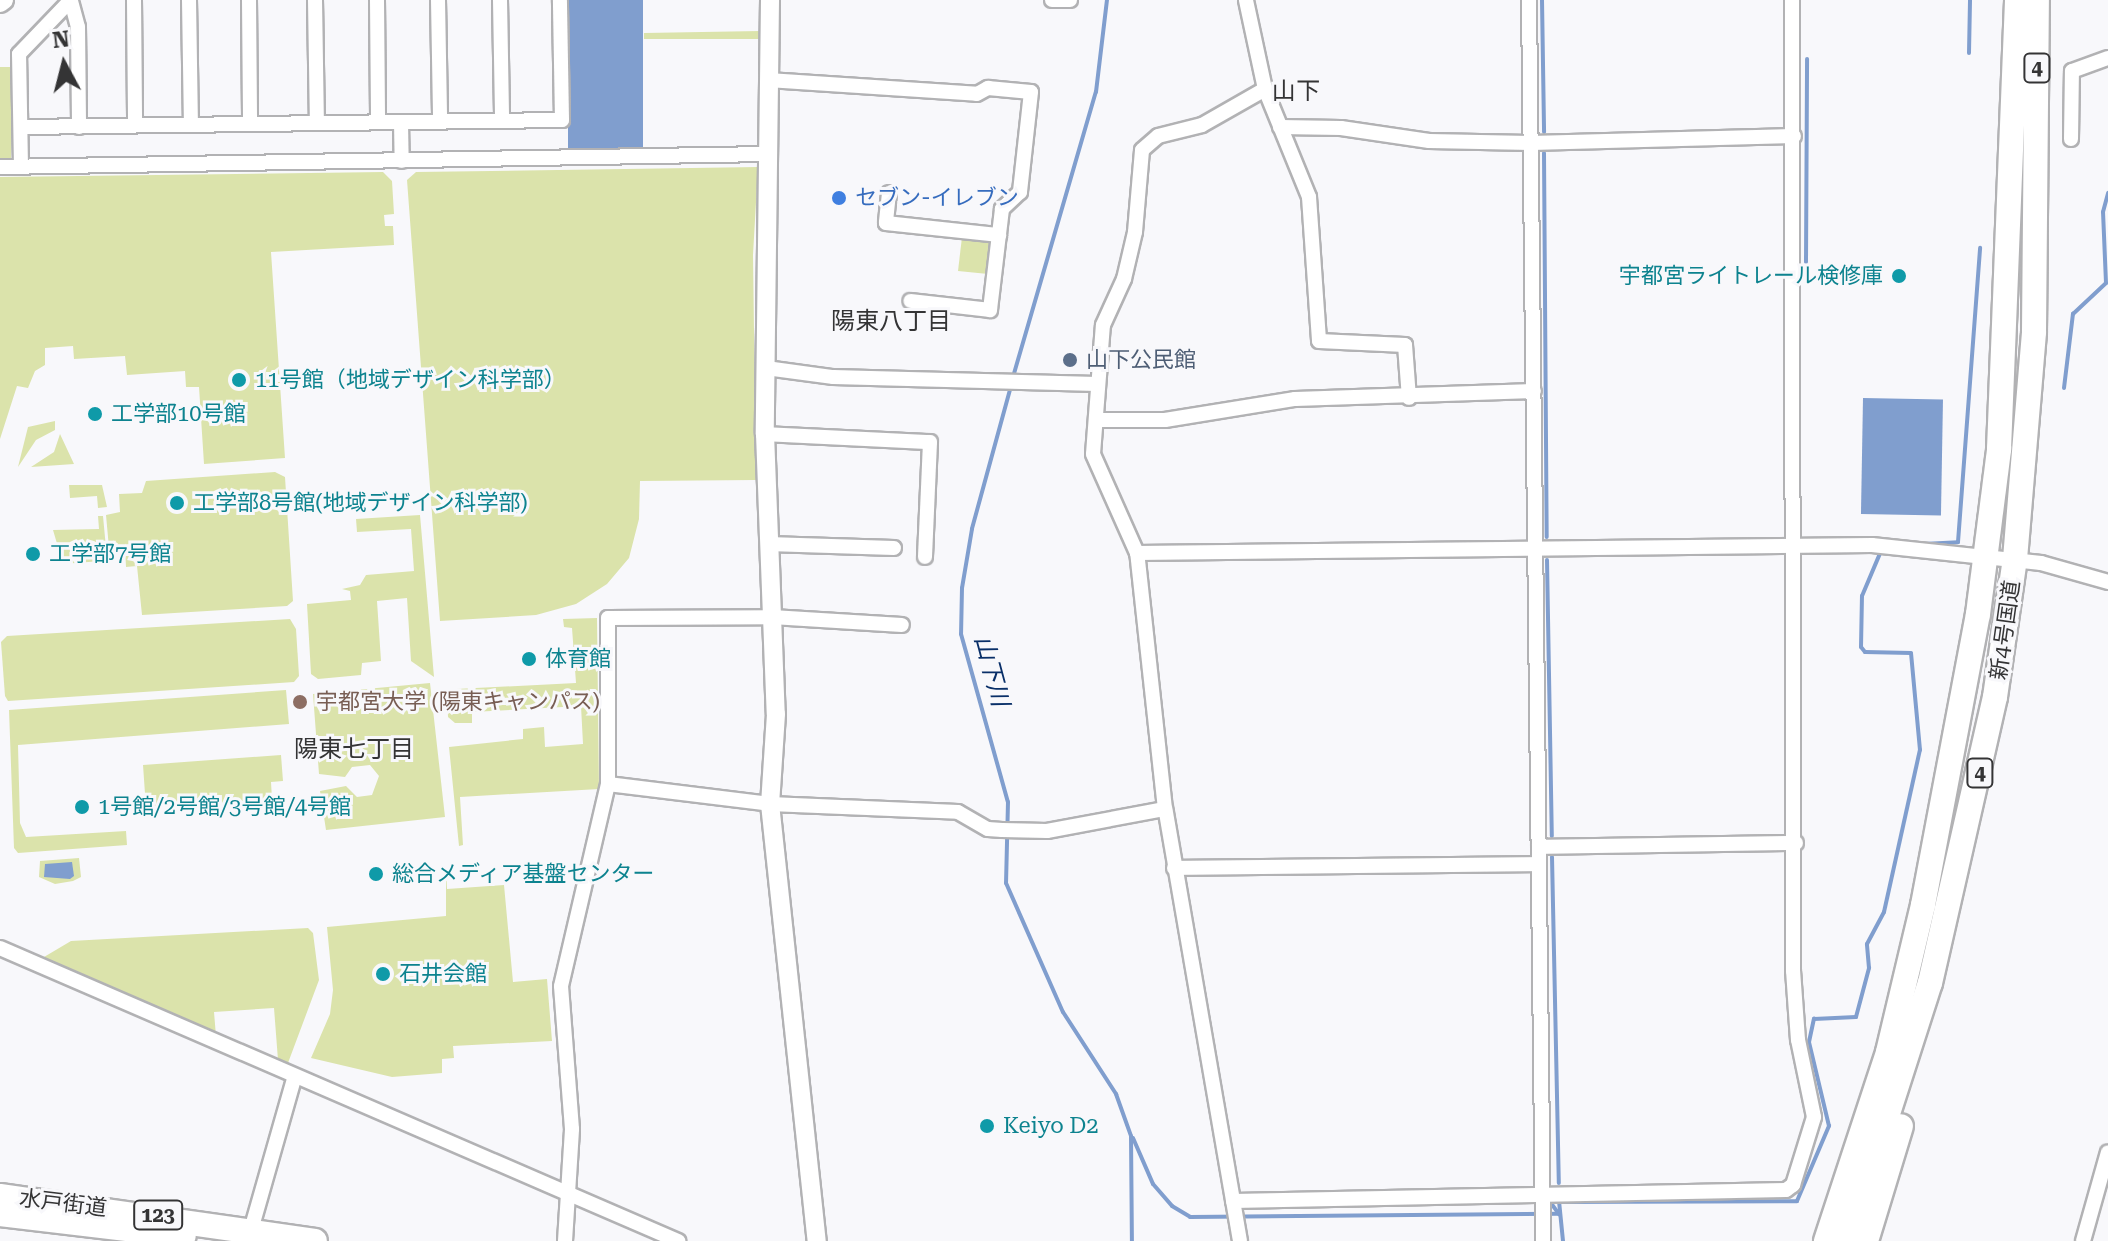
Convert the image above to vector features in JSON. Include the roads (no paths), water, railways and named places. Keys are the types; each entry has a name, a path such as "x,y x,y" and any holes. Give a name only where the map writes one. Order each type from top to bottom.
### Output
{"highway":[{"path":"2001,0 2013,136"},
{"name":"新4号国道","path":"1826,1241 1888,1052 1952,771 1987,556 1999,449 2017,0"},
{"name":"新4号国道","path":"1847,1241 1930,983 1979,780 2015,559 2034,332 2037,0"},
{"path":"2038,137 2047,86 2053,0"},
{"path":"1811,1241 1905,977"},
{"path":"1866,1241 1920,1060 1930,983"},
{"name":"水戸街道","path":"0,1196 249,1235 315,1241"},
{"name":"水戸街道","path":"0,1214 218,1241"}],"street":[{"path":"71,0 78,27 79,127"},
{"path":"21,167 19,54 71,0"},
{"path":"134,0 135,125"},
{"path":"189,0 191,124"},
{"path":"249,0 250,123"},
{"path":"315,0 317,122"},
{"path":"377,0 378,122"},
{"path":"438,0 440,120"},
{"path":"500,0 502,120"},
{"path":"21,127 562,120 560,0"},
{"path":"770,0 765,434 776,714 770,804 817,1241"},
{"path":"1052,0 1070,0"},
{"path":"1246,0 1265,89 1309,197 1319,341 1405,345 1409,398"},
{"path":"1529,0 1542,1234"},
{"path":"1233,1201 1786,1190 1793,1185 1814,1117 1798,1040 1793,971 1796,843 1791,545 1792,0"},
{"path":"2071,139 2072,71 2108,58"},
{"path":"768,80 977,94 988,88 1031,92 1020,192 1002,209 990,310 911,301"},
{"path":"1240,1237 1165,809 1137,553 1093,454 1103,325 1124,279 1135,232 1142,150 1158,136 1202,125 1265,89"},
{"path":"401,122 402,161"},
{"path":"1280,127 1341,128 1429,141 1531,143 1794,136"},
{"path":"0,167 767,154"},
{"path":"889,193 886,223 999,235"},
{"path":"766,368 833,377 1097,384"},
{"path":"1096,420 1165,420 1295,399 1409,398 1534,391"},
{"path":"765,434 930,442 925,557"},
{"path":"768,544 894,548"},
{"path":"1137,553 1872,545 2015,559 2083,571 2108,582"},
{"path":"565,1241 572,1129 561,986 608,784 608,618 772,617 902,625"},
{"path":"608,784 770,804 958,812 988,829 1002,830 1038,831 1165,809"},
{"path":"1539,847 1796,843"},
{"path":"1174,868 1539,864"},
{"path":"0,948 678,1241"},
{"path":"249,1235 295,1076"},
{"path":"2083,1241 2108,1152"}],"water":[{"path":"568,0 643,0 643,151 568,151"},
{"path":"1863,398 1943,399 1941,515 1861,514"},
{"path":"72,862 74,876 70,879 44,877 45,864"}],"waterway":[{"name":"山下川","path":"1013,377 1096,92 1107,0"},
{"path":"1542,0 1544,132"},
{"path":"1969,53 1970,0"},
{"path":"1806,262 1807,59"},
{"path":"1544,153 1547,537"},
{"path":"2064,388 2073,314 2106,283 2103,212 2108,193"},
{"path":"1923,544 1958,542 1980,248"},
{"name":"山下川","path":"1011,386 972,529 962,588 961,634 1008,802 1006,883 1063,1012 1116,1094 1131,1136 1132,1241"},
{"path":"1559,1202 1797,1201 1829,1126 1809,1042 1814,1019 1856,1017 1869,968 1867,944 1884,912 1920,750 1911,653 1865,652 1861,647 1862,596 1881,551"},
{"path":"1547,560 1552,836"},
{"path":"1552,857 1559,1183"},
{"path":"1133,1138 1153,1184 1172,1206 1190,1217 1559,1214"},
{"path":"1548,1199 1559,1214"},
{"path":"1559,1201 1563,1241"}],"place":[{"name":"セブン-イレブン","path":"839,198"},
{"name":"宇都宮ライトレール検修庫","path":"1899,276"},
{"name":"山下公民館","path":"1070,360"},
{"name":"11号館（地域デザイン科学部）","path":"239,380"},
{"name":"工学部10号館","path":"95,414"},
{"name":"工学部8号館(地域デザイン科学部)","path":"177,503"},
{"name":"工学部7号館","path":"33,554"},
{"name":"体育館","path":"529,659"},
{"name":"宇都宮大学 (陽東キャンパス)","path":"300,702"},
{"name":"1号館/2号館/3号館/4号館","path":"82,807"},
{"name":"総合メディア基盤センター","path":"376,874"},
{"name":"石井会館","path":"383,974"},
{"name":"Keiyo D2","path":"987,1126"}],"district":[{"name":"山下","path":"1296,92"},
{"name":"陽東八丁目","path":"891,322"},
{"name":"陽東七丁目","path":"354,750"}]}
